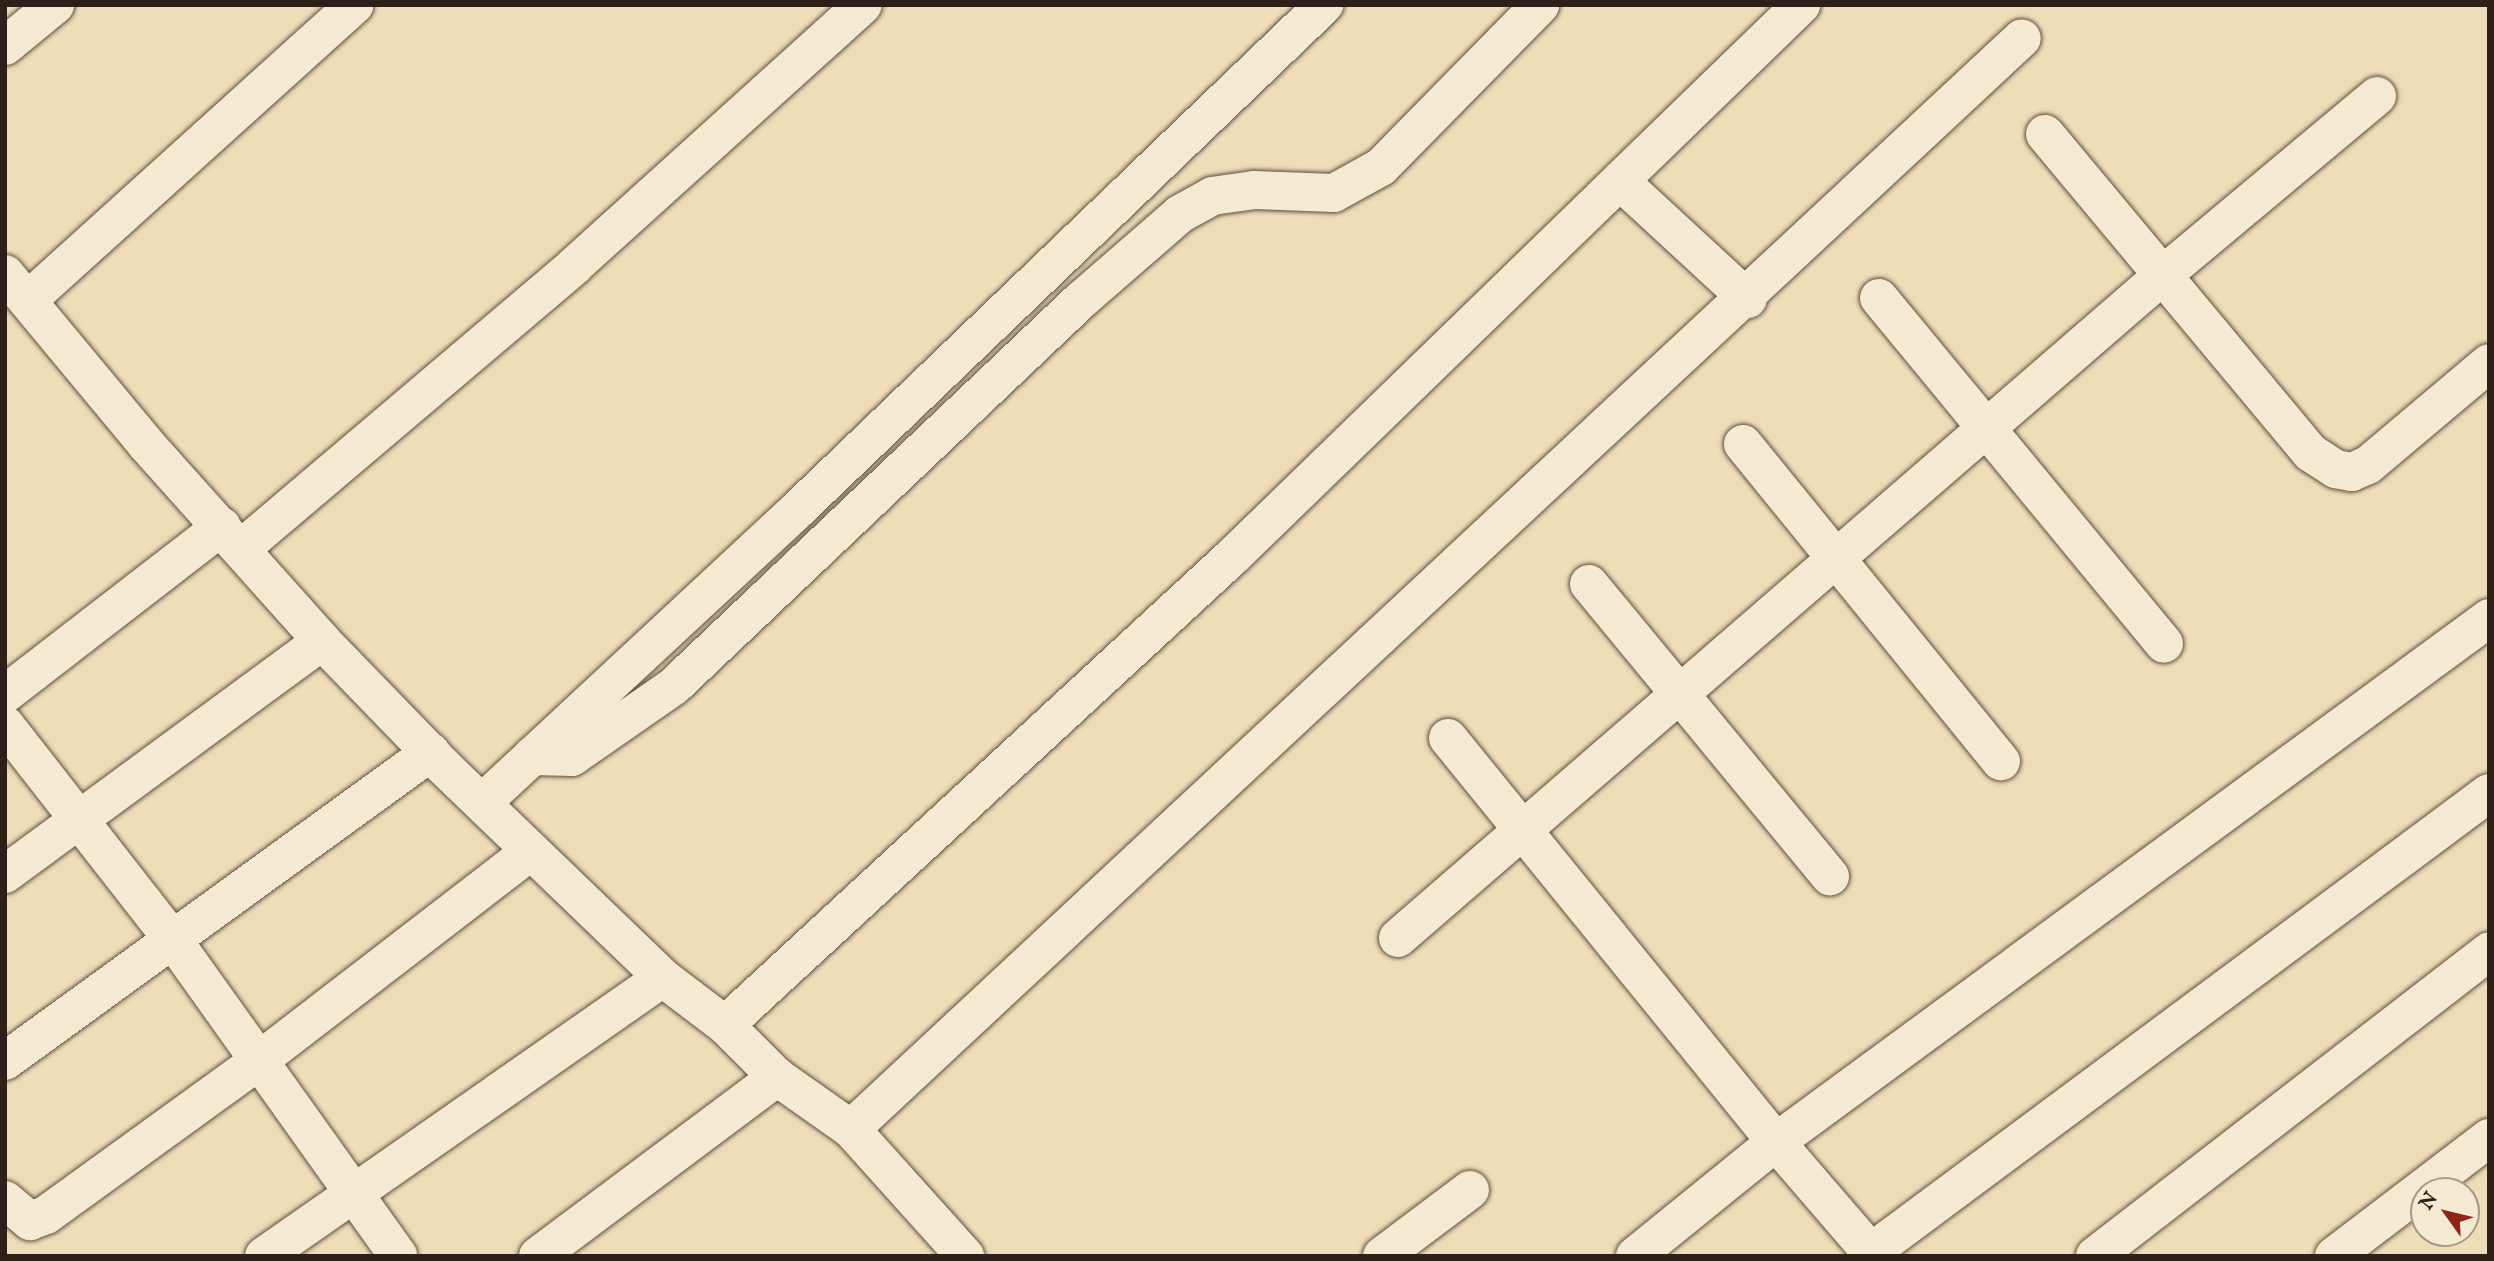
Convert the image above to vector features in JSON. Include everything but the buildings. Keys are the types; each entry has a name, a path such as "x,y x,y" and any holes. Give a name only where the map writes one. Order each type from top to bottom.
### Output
{"street":[{"path":"5,46 55,5"},
{"path":"355,5 16,287 146,444 322,640 431,752 530,852 663,978 725,1025 777,1077 851,1129 965,1256"},
{"path":"5,694 232,537 574,266 863,5"},
{"path":"482,803 959,356 1324,5"},
{"path":"532,757 572,757 674,686 988,388 1180,214 1212,196 1254,190 1335,193 1381,167 1540,5"},
{"path":"725,1025 1232,557 1801,5"},
{"path":"851,1129 1748,299 2022,38"},
{"path":"1398,938 2163,275 2377,96"},
{"path":"2045,134 2311,453 2336,469 2352,472 2368,465 2489,363"},
{"path":"1620,181 1748,299"},
{"path":"1879,298 2164,644"},
{"path":"959,356 988,388"},
{"path":"1743,444 2001,761"},
{"path":"1589,584 1829,876"},
{"path":"1635,1256 1776,1142 2489,618"},
{"path":"5,874 322,640"},
{"path":"5,725 81,817 173,940 257,1062 398,1256"},
{"path":"1448,738 1870,1255 2489,793"},
{"path":"5,1061 431,752"},
{"path":"5,1200 30,1221 46,1215 257,1062 530,852"},
{"path":"2095,1256 2489,951"},
{"path":"264,1256 354,1196 663,978"},
{"path":"538,1256 777,1077"},
{"path":"2334,1256 2489,1138"},
{"path":"1382,1256 1470,1190"}]}
